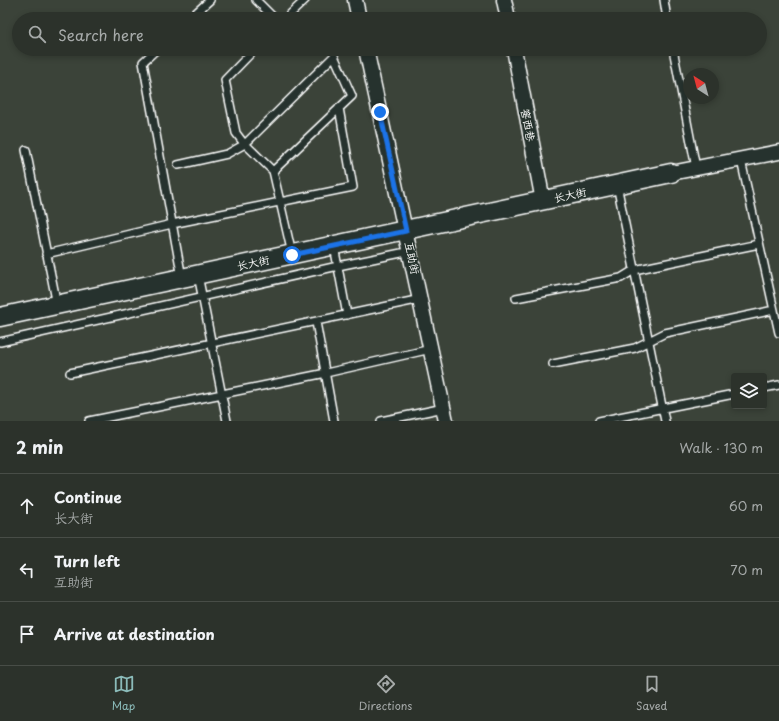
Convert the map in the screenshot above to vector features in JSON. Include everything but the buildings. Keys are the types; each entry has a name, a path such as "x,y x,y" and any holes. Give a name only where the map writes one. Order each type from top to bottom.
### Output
{"street":[{"path":"355,0 358,12"},
{"path":"504,0 507,12"},
{"name":"互助街","path":"368,56 445,415"},
{"name":"窖西巷","path":"515,56 543,201"},
{"path":"671,173 779,152"},
{"name":"长大街","path":"0,317 671,173"}],"lane":[{"path":"197,12 210,0"},
{"path":"256,0 268,12"},
{"path":"292,12 305,0"},
{"path":"664,0 666,12"},
{"path":"149,56 143,62 172,224 190,277 203,296 227,421"},
{"path":"248,56 225,80 236,133 245,144 273,171 292,255"},
{"path":"178,165 226,154 245,144 334,56 352,96 273,171"},
{"path":"674,56 696,168"},
{"path":"46,254 172,224 353,187 339,108"},
{"path":"26,150 57,305"},
{"path":"741,160 779,333"},
{"path":"617,185 665,421"},
{"path":"516,298 621,278 634,270 759,244"},
{"path":"334,246 347,315"},
{"path":"0,342 410,251"},
{"path":"70,373 421,299"},
{"path":"552,364 635,348 665,333 774,310"},
{"path":"316,322 334,421"},
{"path":"89,421 326,373 431,349"},
{"path":"767,387 779,385"},
{"path":"599,421 731,395"},
{"path":"381,421 445,415"}],"route":[{"path":"292,255 406,231 380,112"}]}
